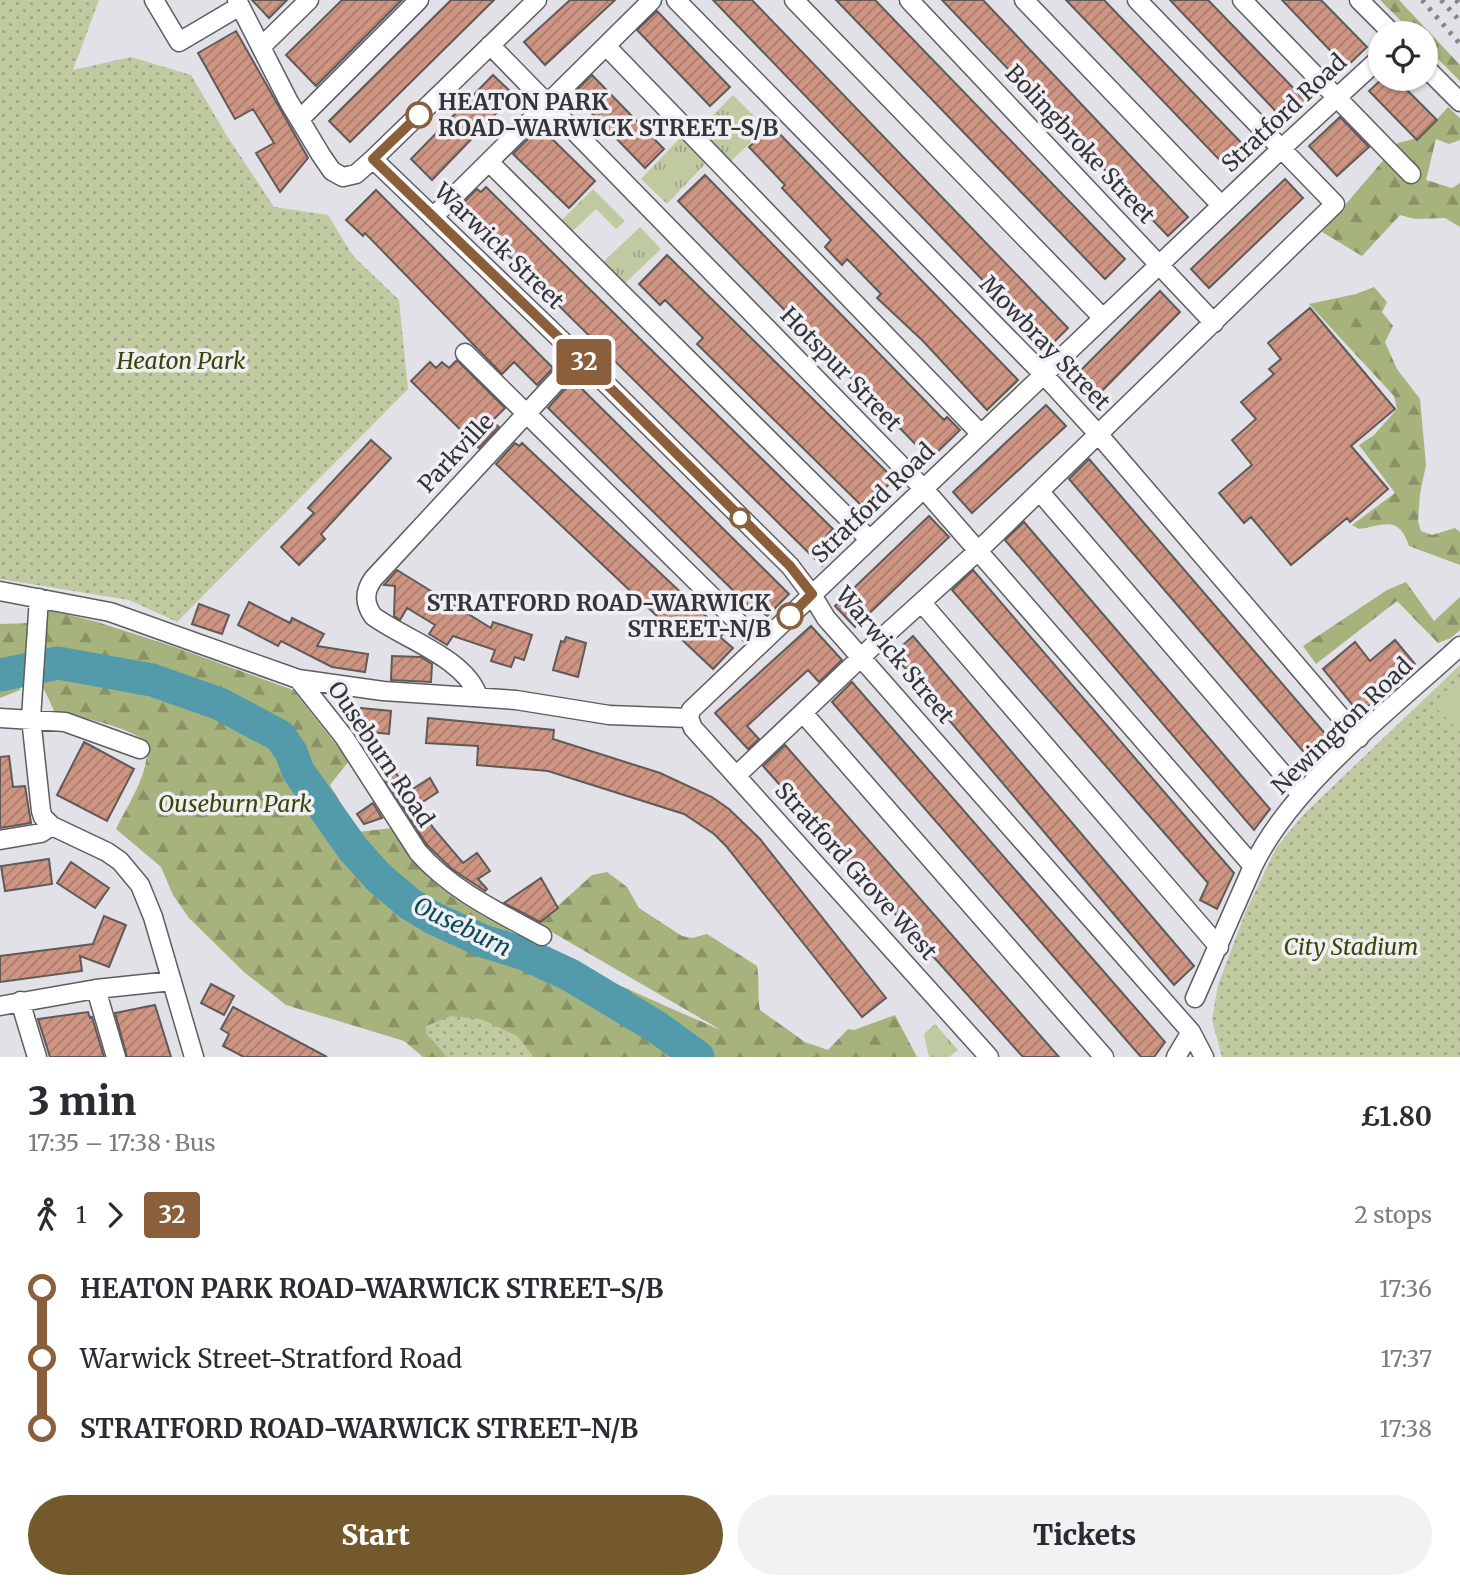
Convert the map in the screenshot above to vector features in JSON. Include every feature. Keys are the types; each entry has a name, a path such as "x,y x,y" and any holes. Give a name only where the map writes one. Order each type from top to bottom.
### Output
{"street":[{"path":"154,0 179,42 239,3 300,120 327,164 343,177 352,176 373,159 537,0"},
{"path":"261,47 309,0"},
{"path":"300,120 419,0"},
{"path":"433,217 652,0"},
{"name":"Mowbray Street","path":"676,0 1044,375 1099,435 1359,738"},
{"path":"794,0 1103,318"},
{"name":"Bolingbroke Street","path":"909,0 1213,323"},
{"path":"1024,0 1222,205"},
{"path":"737,775 1040,492 1335,204 1137,0"},
{"path":"1242,0 1411,174"},
{"path":"1359,0 1380,21"},
{"name":"Hotspur Street","path":"490,45 924,489 1253,866"},
{"path":"606,46 981,434"},
{"name":"Stratford Road","path":"689,718 691,710 760,644 1368,69"},
{"path":"1438,80 1460,102"},
{"name":"Warwick Street","path":"373,159 579,357 790,566 818,589 827,618 867,651 1191,1032 1203,1057"},
{"path":"489,162 870,540"},
{"path":"465,353 760,644"},
{"name":"Parkville","path":"478,696 471,682 453,666 373,615 366,597 370,584 579,357"},
{"path":"1040,492 1301,795"},
{"name":"Ouseburn Road","path":"0,591 129,617 298,679 338,729 418,852 432,868 468,894 542,936"},
{"path":"40,598 31,718 39,804 43,817 52,826 107,852 131,873 147,900 194,1057"},
{"path":"922,603 1219,947"},
{"name":"Newington Road","path":"1195,999 1263,845 1301,795 1460,646"},
{"path":"298,679 383,691 516,700 609,715 689,718"},
{"path":"803,713 1104,1057"},
{"path":"0,718 65,722 140,748"},
{"name":"Stratford Grove West","path":"689,718 693,728 989,1057"},
{"path":"0,840 41,833 52,826"},
{"path":"0,1006 96,989 172,981"},
{"path":"96,989 116,1057"},
{"path":"20,1001 37,1057"},
{"path":"1176,1057 1191,1032"}],"green space":[{"name":"Heaton Park","path":"0,0 99,0 73,70 131,57 191,75 274,207 328,215 353,256 399,300 408,389 177,622 129,600 0,579"},
{"path":"1380,0 1399,0 1419,21 1401,21"},
{"path":"1438,42 1460,65 1460,81 1438,59"},
{"path":"733,95 766,128 731,161 699,129"},
{"path":"1448,107 1460,118 1460,140 1449,144 1436,139 1426,180 1452,188 1460,183 1460,227 1445,218 1415,219 1400,215 1362,256 1322,232 1398,143 1421,137"},
{"path":"681,137 707,162 667,204 641,179"},
{"path":"593,189 625,221 616,229 596,209 571,233 560,222"},
{"path":"640,227 661,249 623,285 602,263"},
{"path":"1374,287 1387,302 1382,312 1393,326 1385,342 1397,369 1420,399 1426,465 1420,494 1418,521 1421,531 1432,535 1455,528 1460,532 1460,565 1409,546 1405,536 1395,526 1389,524 1359,529 1352,525 1395,493 1359,445 1374,435 1397,409 1394,396 1309,304 1356,294"},
{"path":"1406,582 1434,621 1460,597 1460,630 1451,638 1438,643 1397,601 1316,664 1303,646 1387,590"},
{"name":"Ouseburn Park","path":"48,610 94,621 172,646 293,690 349,761 330,785 358,832 392,828 423,871 444,891 474,911 541,947 721,1030 538,924 592,875 607,872 627,887 639,908 682,936 692,938 707,934 757,966 760,1010 805,1042 828,1050 848,1029 854,1030 895,1015 917,1057 533,1057 517,1036 439,1046 447,1057 423,1057 404,1041 286,1005 244,972 189,918 173,895 161,867 116,829 143,773 147,751 145,740 102,722 55,713 43,687"},
{"path":"29,623 20,690 0,698 0,624"},
{"name":"City Stadium","path":"1460,665 1460,1057 1222,1057 1212,1020 1218,985 1246,911 1276,848 1305,813"},
{"path":"1460,685 1460,732 1436,708"},
{"path":"451,1016 481,1019 517,1036 533,1057 447,1057 426,1033 426,1026"},
{"path":"935,1024 958,1050 949,1057 929,1057 924,1034"}],"building":[{"path":"252,0 287,0 269,18"},
{"path":"342,0 402,0 316,86 286,55"},
{"path":"451,0 494,0 350,142 329,121"},
{"path":"570,0 615,0 545,65 524,42"},
{"path":"713,0 752,0 1068,328 1048,348"},
{"path":"836,0 875,0 1125,259 1105,279"},
{"path":"942,0 983,0 1188,217 1168,236"},
{"path":"1066,0 1104,0 1253,155 1232,173"},
{"path":"1170,0 1208,0 1305,100 1285,121"},
{"path":"1282,0 1321,0 1367,47 1346,67"},
{"path":"657,11 730,87 710,106 637,30"},
{"path":"236,31 308,158 280,192 256,153 274,143 253,109 235,119 198,53"},
{"path":"493,75 514,95 432,180 411,159"},
{"path":"592,75 664,149 645,168 573,94"},
{"path":"1369,91 1408,91 1437,120 1417,140"},
{"path":"1340,117 1369,147 1337,176 1309,146"},
{"path":"772,126 1018,380 987,410 923,341 877,298 881,294 847,259 842,265 825,247 831,240 782,188 785,185 749,147"},
{"path":"540,127 595,181 569,208 513,154"},
{"path":"705,175 944,420 947,417 960,430 930,459 678,201"},
{"path":"1285,179 1303,198 1209,288 1191,269"},
{"path":"486,187 833,529 827,535 840,547 822,566 459,207 477,189 481,192"},
{"path":"376,190 553,368 537,385 514,362 502,374 365,233 363,236 346,220"},
{"path":"667,255 894,479 865,509 697,344 703,338 665,300 660,305 639,284"},
{"path":"1160,291 1180,312 1094,399 1073,378"},
{"path":"1310,308 1395,409 1351,446 1388,489 1350,522 1347,518 1291,565 1251,517 1244,523 1219,493 1252,465 1232,440 1256,419 1241,402 1274,374 1269,369 1281,359 1268,343"},
{"path":"457,360 505,408 492,421 499,427 479,448 411,381 430,362 436,368 442,362 449,368"},
{"path":"573,380 789,594 767,616 760,609 756,613 548,408"},
{"path":"1046,405 1066,426 972,513 953,492"},
{"path":"371,440 391,458 321,534 325,539 299,565 281,547 314,513 308,508"},
{"path":"515,443 519,446 522,443 724,633 720,637 733,648 713,669 496,464"},
{"path":"1089,459 1334,744 1314,764 1069,479"},
{"path":"929,516 949,537 855,627 835,606"},
{"path":"1024,522 1270,809 1254,830 1005,540"},
{"path":"397,570 491,628 493,622 532,635 524,660 515,657 511,667 491,661 495,650 453,636 447,645 429,634 435,625 407,608 400,620 394,616 395,586 384,585"},
{"path":"973,570 1234,873 1217,909 1200,900 1208,883 952,590"},
{"path":"249,602 290,623 292,618 324,634 317,646 368,654 365,672 332,667 281,641 278,646 238,625"},
{"path":"199,604 229,615 222,634 192,624"},
{"path":"811,626 842,660 819,682 808,670 747,726 759,739 748,749 715,713"},
{"path":"913,636 1194,966 1174,985 893,654"},
{"path":"566,637 586,643 578,677 553,670 561,641 564,642"},
{"path":"1395,640 1415,664 1360,714 1323,669 1355,642 1370,661"},
{"path":"392,656 421,657 432,664 431,682 391,680"},
{"path":"852,682 1165,1042 1154,1057 1141,1057 832,702"},
{"path":"361,708 391,711 389,734 359,731"},
{"path":"428,718 554,730 553,739 660,773 712,797 729,809 760,839 886,998 862,1017 726,846 714,834 684,814 548,771 477,765 478,746 426,743"},
{"path":"84,742 134,769 107,821 57,795"},
{"path":"785,745 1059,1057 1023,1057 763,766"},
{"path":"9,756 13,787 25,786 31,823 0,828 0,757"},
{"path":"396,773 408,792 430,778 438,792 418,805 463,863 477,853 490,871 478,879 487,889 485,891 452,869 427,845 385,780"},
{"path":"373,803 382,818 364,824 357,814"},
{"path":"49,859 52,884 5,891 1,866"},
{"path":"71,862 109,888 95,908 57,883"},
{"path":"541,878 558,908 540,922 504,903"},
{"path":"104,916 126,925 109,967 80,956 82,971 0,982 0,956 93,944"},
{"path":"211,984 234,996 224,1015 201,1003"},
{"path":"155,1005 171,1057 127,1057 115,1013"},
{"path":"233,1007 327,1057 244,1057 223,1046 229,1034 221,1029"},
{"path":"88,1012 104,1057 50,1057 38,1019"}],"waterway":[{"name":"Ouseburn","path":"0,675 58,663 152,680 220,704 280,736 291,752 298,771 353,849 379,878 410,904 483,941 525,954 570,975 658,1028 698,1057"}],"railway":[{"path":"1422,0 1460,44"},
{"path":"1441,0 1460,21"},
{"path":"1456,0 1460,5"}],"bus line":[{"name":"32","path":"419,115 373,159 579,357 790,566 812,594 790,616"}],"place":[{"name":"HEATON PARK ROAD-WARWICK STREET-S/B","path":"419,115"},
{"name":"STRATFORD ROAD-WARWICK STREET-N/B","path":"790,616"}]}
